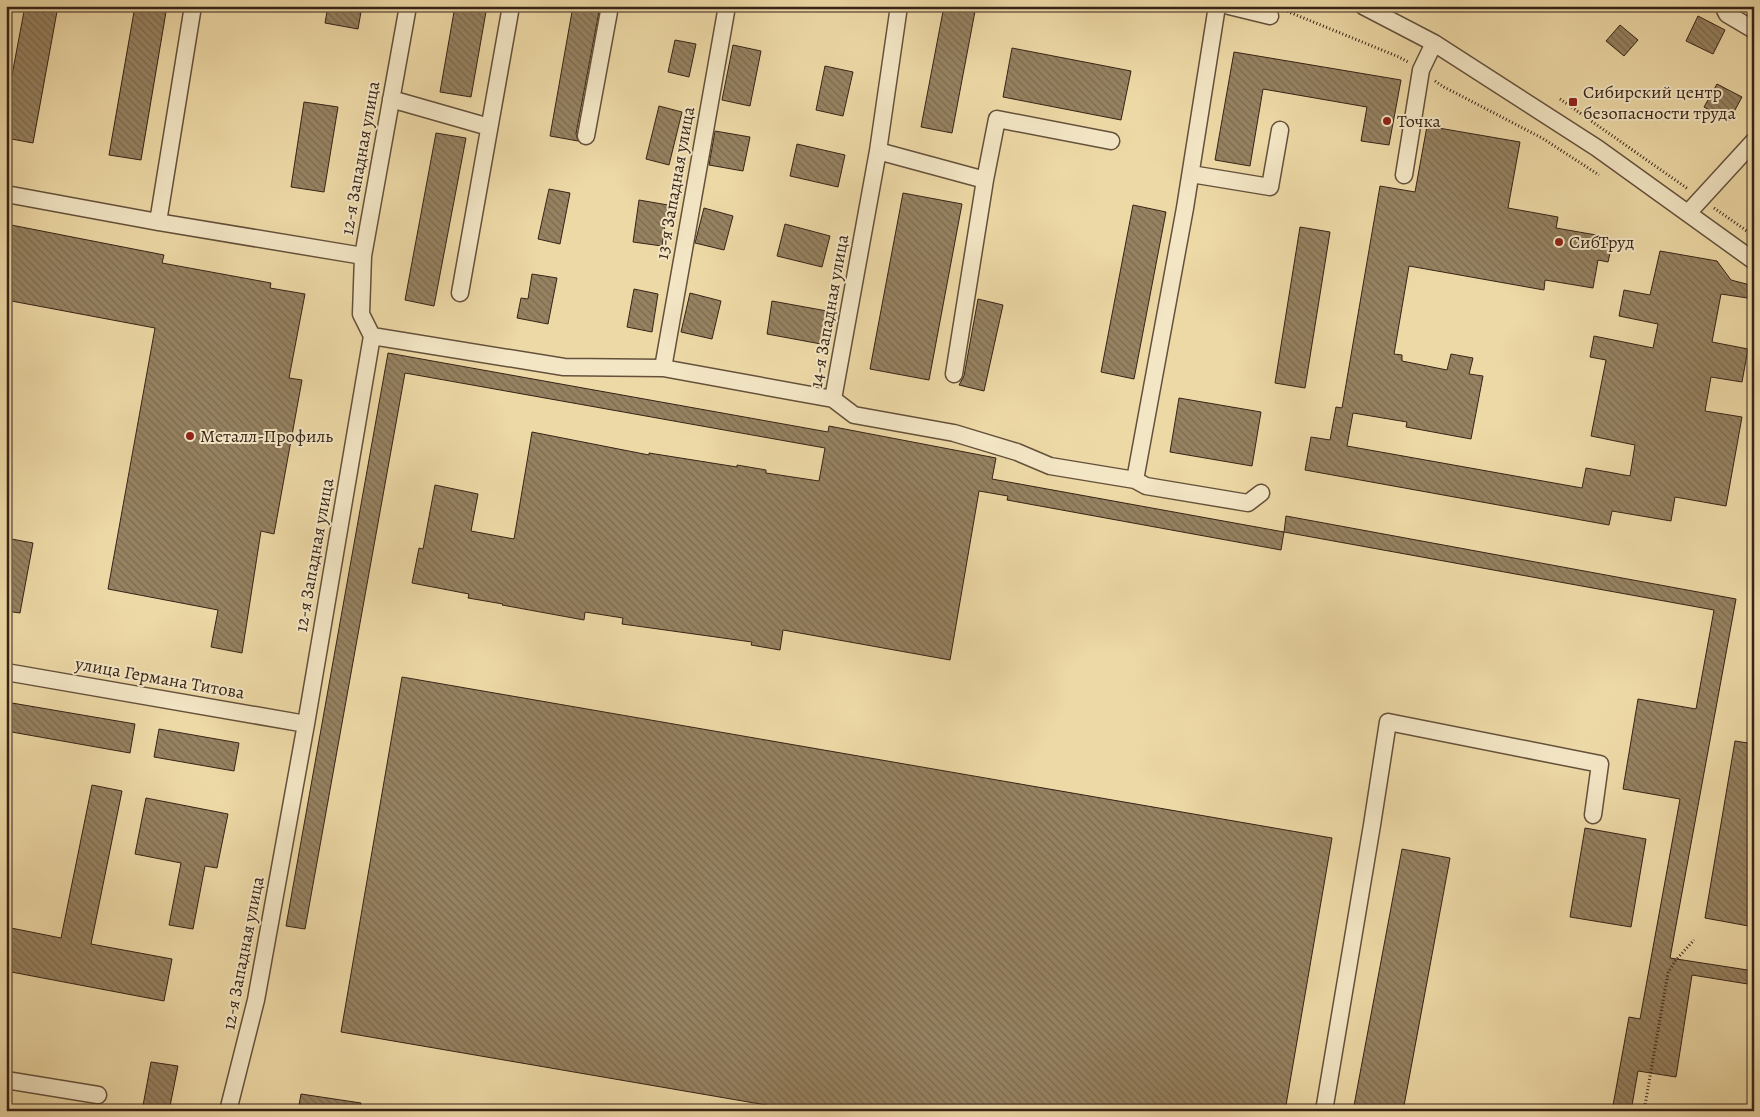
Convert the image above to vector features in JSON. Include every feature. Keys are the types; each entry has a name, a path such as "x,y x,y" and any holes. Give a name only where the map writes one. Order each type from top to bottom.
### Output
{"street":[{"path":"158,222 193,6"},
{"name":"12-я Западная улица","path":"228,1111 256,1000 306,724 372,336 361,314 363,256 408,6"},
{"path":"460,293 511,6"},
{"path":"586,136 610,6"},
{"name":"13-я Западная улица","path":"663,368 727,6"},
{"name":"14-я Западная улица","path":"899,6 878,152 833,399 854,415 954,433 1017,452 1050,466 1135,480 1146,486 1248,503 1261,493"},
{"path":"1135,480 1191,174 1217,6"},
{"path":"1229,6 1276,13"},
{"path":"1363,6 1434,43 1597,148 1754,261"},
{"path":"1723,6 1727,14 1754,30"},
{"path":"1404,175 1422,70 1434,43"},
{"path":"391,99 489,127"},
{"path":"954,374 985,180 997,119 1111,141"},
{"path":"1191,174 1270,187 1280,130"},
{"path":"1688,213 1754,141"},
{"path":"878,152 985,180"},
{"path":"6,194 158,222 363,256"},
{"path":"372,336 564,367 663,368 833,399"},
{"name":"улица Германа Титова","path":"6,672 306,724"},
{"path":"1324,1111 1388,722 1600,764 1593,815"},
{"path":"6,1080 98,1095"}],"path":[{"path":"1276,13 1399,57 1422,70 1444,87 1542,138 1599,175"},
{"path":"1560,99 1754,236"},
{"path":"1644,1111 1668,973 1675,961 1694,940"}],"building":[{"path":"25,6 58,6 33,143 6,138 6,107"},
{"path":"135,6 167,6 141,160 109,155"},
{"path":"328,6 362,6 358,29 325,23"},
{"path":"455,6 487,6 471,97 440,92"},
{"path":"573,6 600,6 576,134 578,141 550,136"},
{"path":"944,6 976,6 952,133 921,127"},
{"path":"1698,16 1725,30 1713,54 1686,41"},
{"path":"1620,25 1638,40 1624,56 1606,41"},
{"path":"675,40 696,44 689,77 668,72"},
{"path":"733,45 761,51 750,106 722,100"},
{"path":"1012,48 1131,71 1121,120 1003,97"},
{"path":"1234,52 1401,80 1389,145 1361,141 1367,107 1263,89 1250,166 1215,160"},
{"path":"825,66 853,72 843,116 816,110"},
{"path":"1717,84 1742,97 1729,121 1704,107"},
{"path":"304,102 338,107 324,192 291,187"},
{"path":"659,106 682,112 669,165 646,159"},
{"path":"1427,126 1520,142 1508,208 1558,217 1556,228 1602,236 1601,243 1612,244 1608,262 1598,260 1593,288 1545,280 1544,290 1409,266 1394,354 1402,355 1402,361 1447,370 1451,354 1473,358 1469,374 1483,376 1471,439 1406,427 1407,422 1353,413 1347,446 1582,488 1586,468 1630,476 1635,445 1591,436 1606,360 1590,357 1594,336 1653,348 1658,324 1619,316 1624,290 1650,295 1660,251 1717,261 1731,280 1754,286 1754,299 1721,294 1712,342 1748,349 1742,382 1711,377 1705,411 1742,417 1726,506 1675,497 1671,521 1612,511 1609,525 1305,470 1311,437 1330,440 1336,407 1342,408 1380,186 1415,192"},
{"path":"715,131 750,137 743,171 709,165"},
{"path":"436,133 466,138 434,306 405,300"},
{"path":"797,144 845,155 838,187 790,176"},
{"path":"549,189 570,193 560,244 538,239"},
{"path":"903,193 962,204 929,380 870,369"},
{"path":"639,200 668,205 662,246 633,242"},
{"path":"1133,205 1166,212 1134,379 1101,372"},
{"path":"704,208 733,216 724,250 695,243"},
{"path":"6,224 164,255 162,263 271,283 270,288 305,294 289,378 302,380 274,534 261,531 242,653 211,647 218,610 108,589 155,328 6,300"},
{"path":"785,224 830,236 822,267 777,256"},
{"path":"1300,227 1330,232 1305,388 1275,383"},
{"path":"532,274 557,278 548,324 517,318 521,298 528,299"},
{"path":"634,289 658,294 652,332 627,327"},
{"path":"690,293 721,301 712,339 681,332"},
{"path":"978,299 1003,305 984,391 959,385 964,376"},
{"path":"772,301 827,311 821,344 767,334"},
{"path":"388,353 828,432 829,426 996,458 992,479 1284,532 1281,550 1007,500 1008,496 979,491 950,660 783,630 780,650 751,645 752,642 622,624 623,618 585,612 584,620 502,605 468,598 469,594 412,583 419,548 423,549 435,485 478,494 471,531 514,539 532,432 649,455 649,453 737,467 737,465 766,470 766,473 819,481 825,448 405,373 305,929 286,926"},
{"path":"1179,398 1261,412 1252,466 1170,452"},
{"path":"1286,516 1736,599 1670,958 1754,971 1754,985 1692,975 1676,1077 1638,1071 1631,1111 1612,1111 1629,1017 1640,1019 1680,799 1623,789 1638,699 1696,709 1714,610 1284,532"},
{"path":"6,538 33,543 20,613 6,611"},
{"path":"402,677 1332,838 1285,1111 801,1111 341,1032"},
{"path":"6,702 135,724 130,753 6,731"},
{"path":"159,729 239,743 234,771 154,757"},
{"path":"1735,741 1754,744 1754,927 1705,918"},
{"path":"92,785 122,791 91,944 172,959 164,1001 6,971 6,927 61,938"},
{"path":"146,798 228,814 217,868 205,866 193,929 169,925 181,863 135,854"},
{"path":"1585,828 1646,839 1631,927 1570,917"},
{"path":"1402,849 1450,858 1403,1111 1353,1111"},
{"path":"151,1062 178,1066 169,1111 142,1111"},
{"path":"301,1094 361,1103 360,1111 298,1111"}],"place":[{"name":"Сибирский центр безопасности труда","path":"1573,102"},
{"name":"Точка","path":"1387,121"},
{"name":"СибТруд","path":"1559,242"},
{"name":"Металл-Профиль","path":"190,436"}]}
